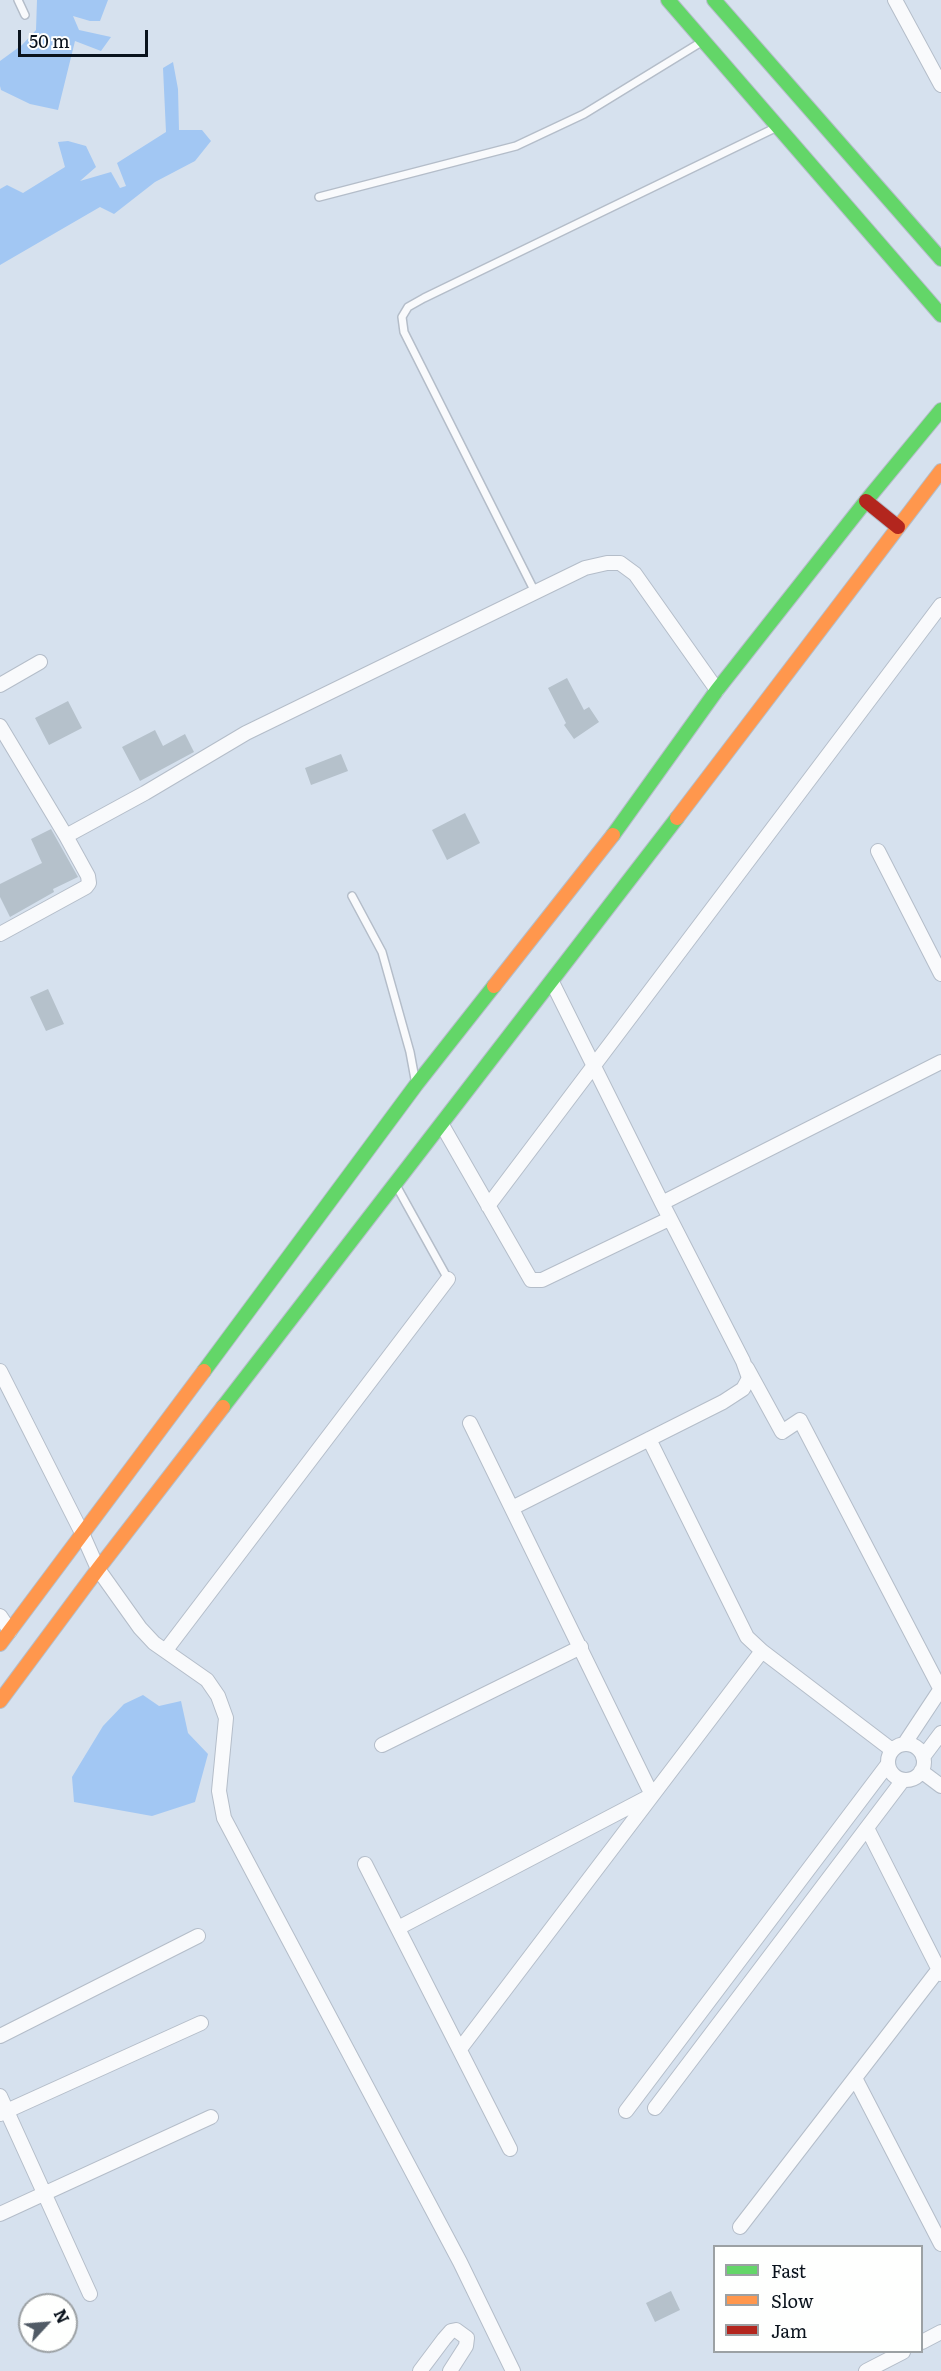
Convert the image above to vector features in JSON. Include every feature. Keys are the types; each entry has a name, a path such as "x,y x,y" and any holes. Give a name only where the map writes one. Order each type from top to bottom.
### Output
{"street":[{"path":"668,0 941,315"},
{"path":"714,0 941,259"},
{"path":"895,0 941,86"},
{"path":"0,1644 416,1085 622,824 717,690 941,410"},
{"path":"0,1701 98,1569 552,982 941,471"},
{"path":"866,501 898,527"},
{"path":"66,836 145,793 246,733 585,568 607,563 620,563 636,574 717,690"},
{"path":"488,1206 941,605"},
{"path":"0,685 40,662"},
{"path":"0,726 66,836 88,876 89,883 86,887 0,934"},
{"path":"878,851 941,974"},
{"path":"552,982 743,1361 782,1432 800,1419 940,1690 905,1743"},
{"path":"662,1203 941,1062"},
{"path":"442,1125 531,1280 542,1280 669,1218"},
{"path":"166,1650 448,1279"},
{"path":"512,1508 723,1402 743,1389 749,1378 743,1361"},
{"path":"0,1371 98,1569 140,1628 207,1680 218,1696 226,1718 219,1791 224,1818 460,2262 513,2371"},
{"path":"470,1423 652,1795"},
{"path":"626,2112 890,1757 899,1744 905,1743 916,1747 923,1756 924,1762 915,1778 903,1780 893,1774 890,1757 747,1637 649,1439"},
{"path":"0,1616 10,1631"},
{"path":"382,1745 581,1647"},
{"path":"460,2049 762,1651"},
{"path":"923,1756 941,1733"},
{"path":"921,1771 941,1786"},
{"path":"655,2108 903,1780"},
{"path":"398,1928 652,1795"},
{"path":"740,2227 940,1972 867,1828"},
{"path":"365,1864 510,2149"},
{"path":"0,2036 198,1936"},
{"path":"3,2112 201,2023"},
{"path":"855,2078 941,2244"},
{"path":"0,2096 3,2112 44,2193 90,2294"},
{"path":"0,2214 211,2117"},
{"path":"420,2371 451,2331 456,2330 467,2338 466,2346 450,2371"},
{"path":"923,2341 941,2332"},
{"path":"866,2371 901,2353"}],"lane":[{"path":"18,0 25,15"},
{"path":"319,197 516,146 584,114 704,41"},
{"path":"535,592 404,332 402,317 408,307 424,298 778,126"},
{"path":"352,896 382,952 410,1052 416,1085"},
{"path":"396,1185 448,1279"}],"water":[{"path":"37,0 108,0 100,21 90,21 73,16 79,30 111,37 101,51 75,41 58,110 30,104 1,90 0,86 0,61 22,45 36,30"},
{"path":"173,62 178,89 179,130 202,130 211,141 195,161 155,182 114,214 100,207 0,265 0,189 7,185 23,193 65,167 58,142 68,141 86,146 96,167 80,181 111,172 120,188 126,186 117,163 166,132 163,68"},
{"path":"143,1695 159,1706 181,1701 188,1733 208,1754 195,1802 152,1816 74,1802 72,1777 103,1726 124,1704"}],"building":[{"path":"567,678 584,710 589,707 599,722 574,739 564,725 566,723 548,688"},
{"path":"68,701 82,728 49,745 35,718"},
{"path":"155,730 163,746 185,734 194,752 140,781 122,747"},
{"path":"341,754 348,771 311,785 305,768"},
{"path":"465,813 480,843 447,860 432,830"},
{"path":"51,829 78,877 53,889 54,892 10,917 0,897 0,884 42,863 31,839"},
{"path":"48,989 64,1024 46,1031 30,997"},
{"path":"671,2291 680,2310 655,2322 646,2303"}],"traffic: fast":[{"path":"668,0 941,315"},
{"path":"714,0 941,259"},
{"path":"613,835 717,690 941,410"},
{"path":"223,1407 677,818"},
{"path":"204,1371 416,1085 494,986"}],"traffic: slow":[{"path":"677,818 941,471"},
{"path":"494,986 613,835"},
{"path":"0,1644 204,1371"},
{"path":"0,1701 223,1407"}],"traffic: jam":[{"path":"866,501 898,527"}]}
